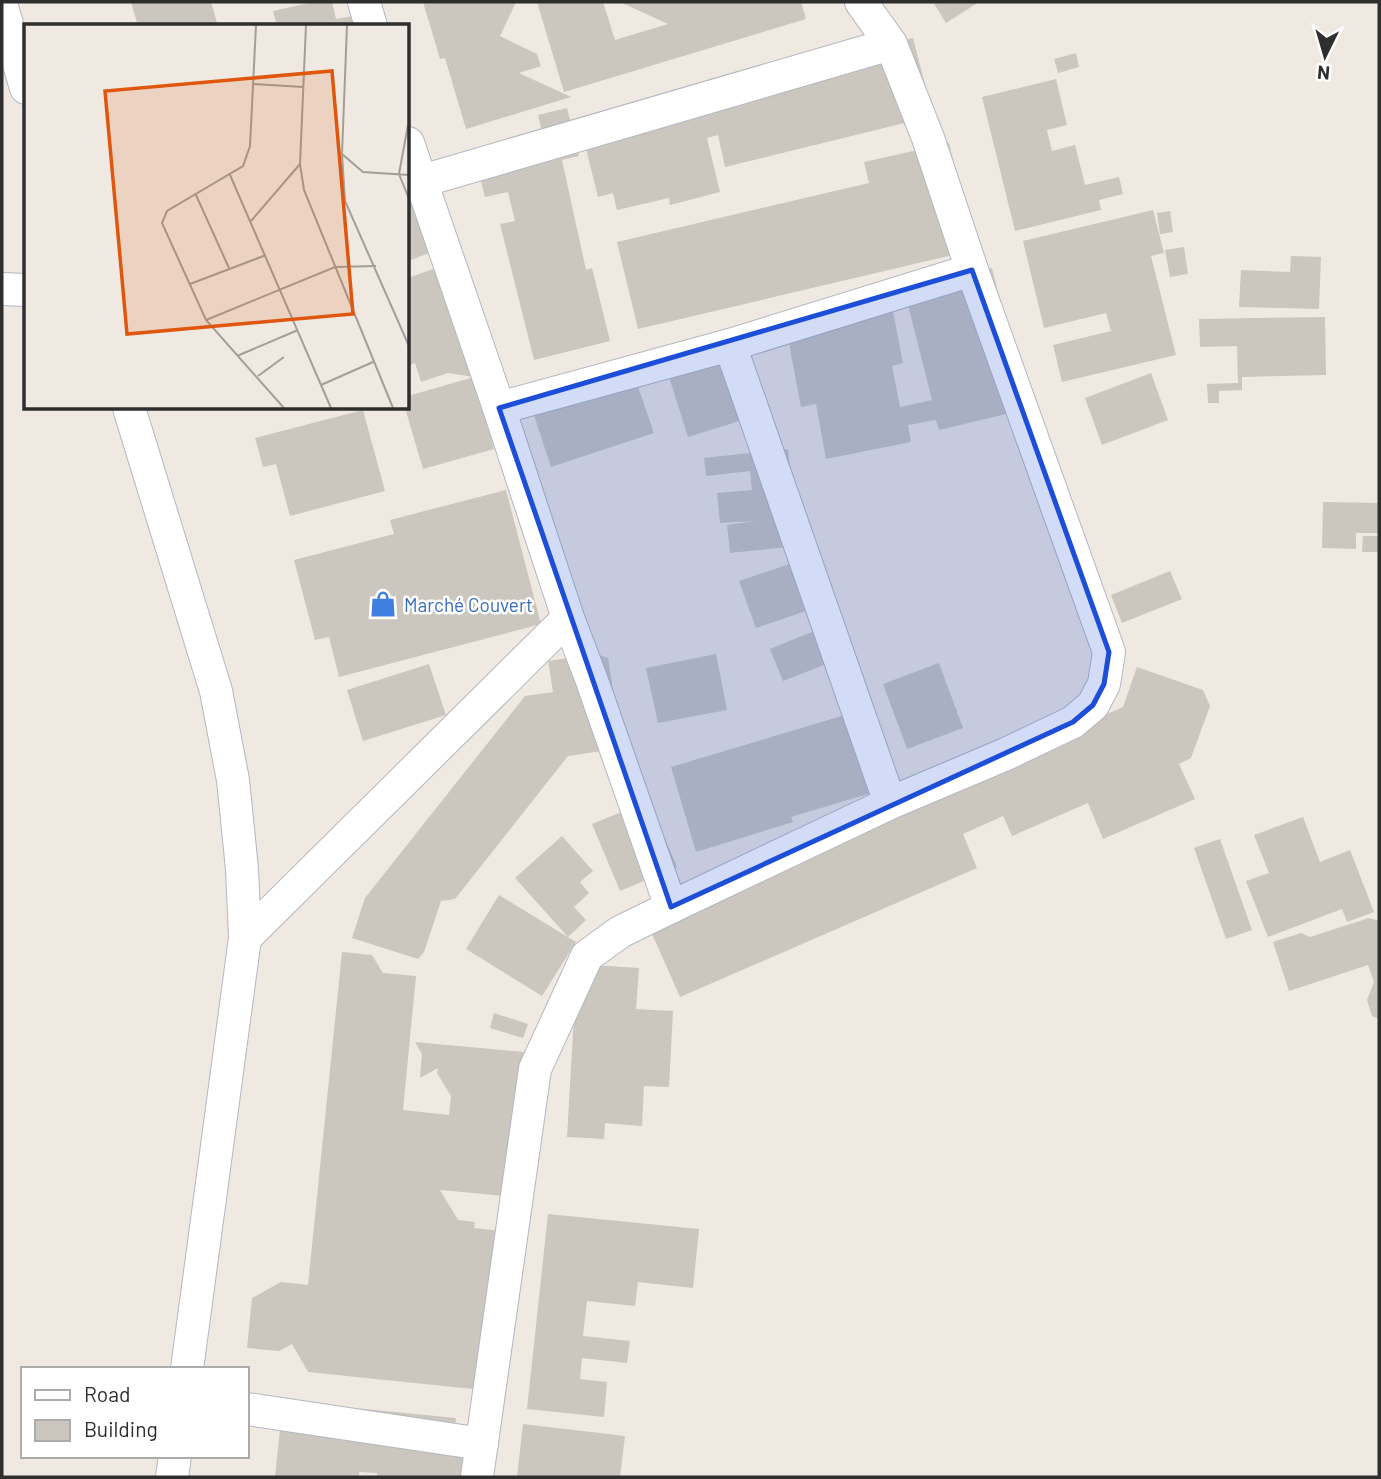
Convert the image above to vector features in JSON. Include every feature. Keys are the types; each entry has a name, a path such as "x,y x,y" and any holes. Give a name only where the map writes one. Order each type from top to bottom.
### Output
{"street":[{"path":"364,2 370,24"},
{"path":"477,1477 535,1069 587,956 620,932 671,907 890,803 1006,754 1073,722 1093,705 1104,684 1109,652 972,270 928,138 891,44 861,2"},
{"path":"2,7 24,81"},
{"path":"414,183 891,44"},
{"path":"410,156 414,183 499,408 568,618 671,907"},
{"path":"499,408 730,345 972,270"},
{"path":"2,289 24,290"},
{"path":"730,345 890,803"},
{"path":"130,410 216,691 233,780 242,869 245,938 187,1367"},
{"path":"245,938 568,618"},
{"path":"248,1409 482,1444"},
{"path":"172,1477 175,1458"}],"highlighted area":[{"path":"972,270 1109,652 1104,684 1093,705 1073,722 671,907 499,408"}],"building":[{"path":"131,2 211,2 217,24 137,24"},
{"path":"313,2 332,2 336,19 358,15 360,24 276,24 273,11"},
{"path":"423,2 516,2 500,36 537,54 541,66 519,73 571,97 466,129 445,58 440,59"},
{"path":"537,2 603,2 615,40 668,24 620,2 801,2 806,19 564,92"},
{"path":"933,2 979,2 946,23"},
{"path":"913,38 933,116 725,167 718,135 707,138 720,192 670,205 669,198 617,210 613,193 598,197 579,121"},
{"path":"1076,53 1079,67 1058,73 1054,59"},
{"path":"1056,79 1067,125 1047,130 1052,151 1075,145 1085,185 1119,177 1123,194 1099,200 1101,210 1015,231 982,97"},
{"path":"567,108 579,156 562,160 586,270 592,268 610,341 534,360 500,224 515,221 508,192 485,197 475,158 544,141 538,115"},
{"path":"949,143 974,250 638,329 617,242 869,183 864,162"},
{"path":"410,196 432,252 410,260"},
{"path":"1153,210 1164,253 1151,256 1176,355 1062,382 1053,345 1111,331 1106,313 1044,328 1023,241"},
{"path":"1170,211 1173,232 1160,234 1157,213"},
{"path":"1184,247 1188,274 1170,277 1165,250"},
{"path":"1291,256 1321,257 1319,309 1239,307 1241,270 1290,272"},
{"path":"436,268 474,377 448,373 421,382 415,363 410,365 410,277"},
{"path":"992,268 1027,409 939,430 936,420 908,425 911,442 826,459 816,404 801,407 784,317 890,296 903,363 892,366 900,407 932,400 904,289"},
{"path":"1325,317 1326,375 1242,377 1242,390 1219,391 1219,403 1208,403 1207,384 1238,383 1237,346 1200,347 1199,319"},
{"path":"749,352 768,412 688,437 669,377"},
{"path":"1151,373 1168,420 1102,445 1085,398"},
{"path":"474,377 494,449 423,469 406,410 410,410 410,395"},
{"path":"635,378 654,433 551,467 533,412"},
{"path":"363,410 385,491 290,516 276,464 263,467 255,438"},
{"path":"788,449 798,546 730,553 727,525 756,521 720,523 717,493 752,490 750,471 706,476 704,458"},
{"path":"506,490 541,624 339,677 329,637 315,640 294,560 394,534 390,520"},
{"path":"1323,502 1379,503 1379,533 1356,533 1356,549 1322,548"},
{"path":"1363,536 1379,536 1379,552 1362,552"},
{"path":"816,555 832,602 756,628 739,581"},
{"path":"1170,571 1182,599 1122,623 1111,595"},
{"path":"834,623 847,656 783,681 770,649"},
{"path":"595,654 608,658 622,748 568,756 455,899 441,901 424,952 418,959 352,938 365,898 525,696 553,692 548,661"},
{"path":"716,654 727,710 658,723 646,668"},
{"path":"939,663 963,728 907,749 883,684"},
{"path":"429,664 446,715 363,741 347,690"},
{"path":"1137,667 1203,690 1210,706 1191,758 1179,764 1195,799 1103,839 1088,803 1012,836 1003,816 963,834 977,868 680,997 649,927 655,910 1123,707"},
{"path":"865,709 888,788 791,817 793,822 696,852 671,767"},
{"path":"649,801 677,867 620,891 592,824"},
{"path":"1303,817 1320,862 1350,850 1374,912 1347,922 1342,909 1268,937 1246,881 1269,873 1254,835"},
{"path":"562,836 593,871 580,882 589,893 574,907 586,920 568,937 515,878"},
{"path":"1220,839 1252,930 1226,939 1194,848"},
{"path":"499,895 576,942 542,996 466,949"},
{"path":"1369,918 1379,921 1379,1019 1372,1016 1367,1000 1374,982 1368,965 1289,991 1273,942 1301,933 1310,937"},
{"path":"342,952 372,955 383,973 416,976 403,1110 449,1115 451,1096 437,1073 438,1068 420,1078 422,1054 415,1042 524,1052 516,1197 440,1190 458,1220 475,1222 474,1228 510,1232 492,1391 308,1372 292,1344 279,1351 247,1348 252,1298 281,1282 308,1285"},
{"path":"577,964 639,968 636,1009 673,1011 669,1087 644,1086 642,1126 605,1123 604,1139 567,1137"},
{"path":"494,1013 528,1024 523,1038 490,1028"},
{"path":"548,1214 699,1229 693,1288 638,1282 635,1306 587,1301 583,1336 630,1341 627,1363 582,1358 580,1379 607,1382 604,1417 527,1409"},
{"path":"283,1401 456,1418 453,1443 481,1446 478,1477 377,1477 377,1473 359,1472 359,1477 275,1477"},
{"path":"523,1424 625,1436 620,1477 517,1477"}],"place":[{"name":"Marché Couvert","path":"383,604"}]}
